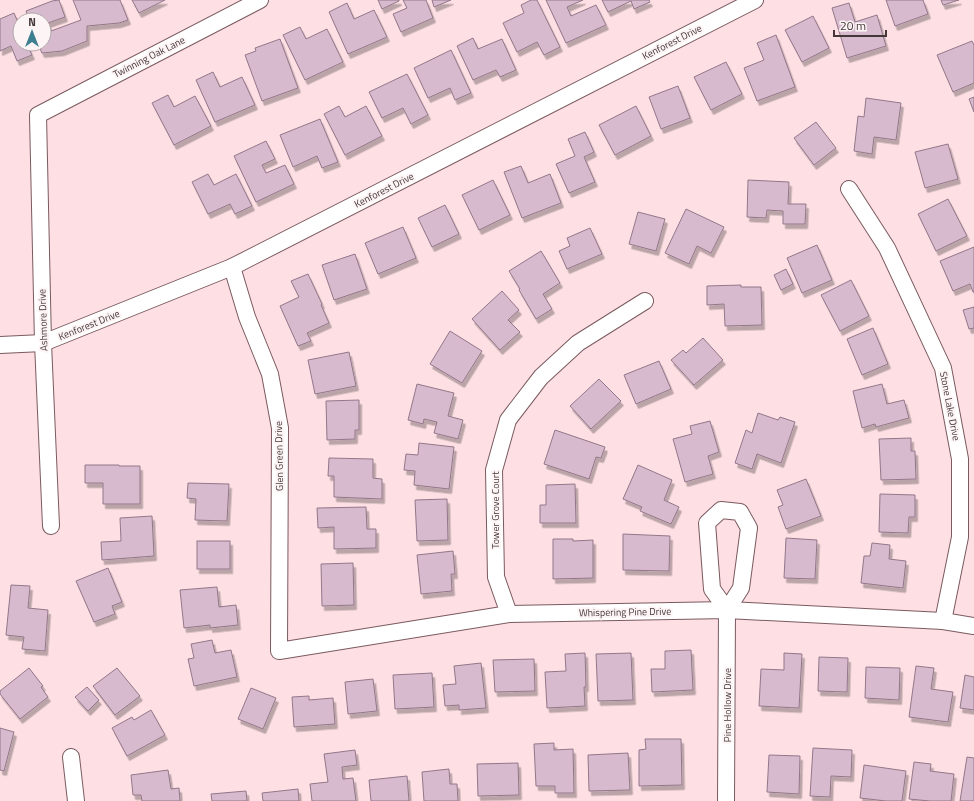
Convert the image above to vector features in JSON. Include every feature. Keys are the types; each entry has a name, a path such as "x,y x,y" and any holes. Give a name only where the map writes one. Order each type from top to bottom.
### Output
{"street":[{"name":"Twinning Oak Lane","path":"38,115 260,0"},
{"name":"Kenforest Drive","path":"0,345 43,343 232,267 755,0"},
{"name":"Ashmore Drive","path":"38,115 43,343 51,526"},
{"name":"Stone Lake Drive","path":"849,189 887,248 943,368 960,459 960,537 943,621"},
{"name":"Glen Green Drive","path":"232,267 247,317 270,374 280,428 279,651"},
{"name":"Tower Grove Court","path":"509,614 496,578 494,470 508,420 541,377 578,343 645,301"},
{"path":"721,510 740,512 749,528 741,588 727,610 712,589 707,523 721,510"},
{"name":"Whispering Pine Drive","path":"279,651 509,614 727,610 943,621 974,626"},
{"name":"Pine Hollow Drive","path":"726,801 727,610"},
{"path":"71,757 76,801"}],"building":[{"path":"59,0 65,17 52,22 52,12 26,12 26,11 52,1"},
{"path":"73,0 120,0 128,20 119,23 87,26 87,41 62,51 52,52 52,31 81,20"},
{"path":"132,0 165,0 139,13"},
{"path":"378,0 399,0 399,1 382,9"},
{"path":"403,0 426,0 433,18 401,32 393,14 407,8"},
{"path":"432,0 451,0 434,7"},
{"path":"531,0 537,0 560,47 544,55 537,42 517,52 503,23 524,13 521,5"},
{"path":"546,0 583,0 567,7 571,16 596,5 606,25 566,43"},
{"path":"602,0 649,0 650,2 634,9 631,1 608,12"},
{"path":"886,0 923,0 928,14 895,26"},
{"path":"941,0 959,0 943,5"},
{"path":"347,3 354,19 374,10 387,37 348,54 329,12"},
{"path":"849,3 855,22 877,15 886,46 847,58 832,8"},
{"path":"12,14 12,48 11,46 0,51 0,19"},
{"path":"813,16 829,48 802,62 785,30"},
{"path":"300,27 306,39 327,29 343,62 305,80 283,35"},
{"path":"776,35 795,87 757,101 744,68 764,60 757,43"},
{"path":"473,38 478,49 502,39 516,70 500,77 496,70 473,80 457,46"},
{"path":"280,39 298,88 262,101 245,55 256,51 255,48"},
{"path":"972,41 974,45 974,83 953,92 937,55"},
{"path":"451,50 471,93 455,100 450,88 428,98 414,68"},
{"path":"13,52 31,52 32,55 17,61"},
{"path":"726,62 742,94 711,110 694,77"},
{"path":"213,72 220,87 242,77 255,105 215,122 196,80"},
{"path":"407,74 428,115 411,124 403,108 382,118 369,92"},
{"path":"678,86 690,118 661,129 649,97"},
{"path":"168,95 174,107 195,96 211,126 174,145 152,103"},
{"path":"974,97 974,112 969,99"},
{"path":"866,98 901,103 896,140 874,137 872,154 854,151 858,116 864,117"},
{"path":"339,106 345,117 366,106 382,136 345,155 324,114"},
{"path":"636,106 651,136 615,155 599,125"},
{"path":"320,119 338,162 322,168 317,156 293,167 280,135"},
{"path":"816,122 836,148 814,165 794,138"},
{"path":"585,132 594,152 584,157 595,182 569,193 556,164 575,156 568,139"},
{"path":"266,141 275,159 262,165 266,173 285,165 294,184 256,202 234,156"},
{"path":"948,144 958,179 925,188 915,152"},
{"path":"521,166 528,183 550,174 561,203 522,218 504,172"},
{"path":"208,174 214,185 236,174 252,206 235,214 230,204 208,214 192,182"},
{"path":"493,180 510,215 479,230 462,195"},
{"path":"748,180 789,182 788,204 806,204 805,224 783,224 783,211 767,210 766,218 747,217"},
{"path":"948,199 967,236 936,251 918,214"},
{"path":"445,205 459,234 432,247 418,218"},
{"path":"686,209 724,227 711,253 697,246 689,264 665,253"},
{"path":"638,212 665,219 656,251 629,244"},
{"path":"403,227 416,258 378,274 365,243"},
{"path":"590,228 602,254 567,269 559,251 570,246 567,238"},
{"path":"817,245 832,280 802,293 787,258"},
{"path":"974,247 974,292 970,284 953,291 940,261"},
{"path":"541,251 560,283 543,294 552,309 536,319 509,271"},
{"path":"355,254 367,289 334,300 322,265"},
{"path":"786,269 793,284 781,290 774,275"},
{"path":"308,274 329,323 307,333 311,341 298,346 280,306 299,297 291,281"},
{"path":"851,280 869,316 840,331 821,295"},
{"path":"741,285 741,287 761,287 762,325 725,326 724,304 707,305 707,286"},
{"path":"502,291 519,310 508,320 520,332 500,350 472,319"},
{"path":"974,307 974,328 969,329 963,310"},
{"path":"873,328 888,364 862,375 847,339"},
{"path":"450,331 482,351 462,383 430,364"},
{"path":"703,338 723,360 694,385 671,360 683,350 686,353"},
{"path":"349,352 356,386 315,394 308,360"},
{"path":"659,361 671,389 636,404 624,375"},
{"path":"599,379 621,401 591,429 570,406"},
{"path":"417,384 454,393 448,416 463,420 458,439 434,433 437,422 424,419 423,424 408,420"},
{"path":"882,384 887,404 904,400 909,418 876,427 875,424 862,428 853,391"},
{"path":"359,400 359,430 355,430 355,439 327,440 326,401"},
{"path":"758,413 778,420 780,417 795,422 781,463 757,454 752,469 735,463 746,430 752,433"},
{"path":"710,421 719,452 708,456 713,474 685,482 673,439 692,434 690,426"},
{"path":"555,430 605,447 601,458 596,457 589,479 544,464"},
{"path":"911,438 911,451 915,451 916,479 881,480 879,439"},
{"path":"419,443 454,447 449,489 414,485 415,471 404,470 406,454 418,455"},
{"path":"329,458 373,459 373,478 382,479 382,499 334,497 334,476 328,476"},
{"path":"85,465 140,466 140,504 103,504 103,483 85,483"},
{"path":"638,465 672,480 664,500 679,507 671,524 640,511 642,507 623,499"},
{"path":"806,479 821,516 786,529 778,507 783,505 777,490"},
{"path":"188,483 229,484 227,521 195,520 196,499 187,498"},
{"path":"575,484 576,523 540,523 540,505 546,505 546,485"},
{"path":"880,494 915,495 915,517 909,517 908,533 879,532"},
{"path":"447,499 448,540 417,541 415,500"},
{"path":"366,507 367,529 376,529 376,548 334,549 334,527 318,528 317,508"},
{"path":"152,516 154,556 102,560 101,542 121,541 120,518"},
{"path":"623,534 670,536 669,571 623,570"},
{"path":"786,538 817,540 815,579 784,578"},
{"path":"553,539 573,539 573,541 593,540 593,578 553,579"},
{"path":"197,541 230,541 230,569 197,569"},
{"path":"872,543 890,545 889,559 906,561 903,588 861,583 864,556 870,556"},
{"path":"453,551 455,574 451,574 452,591 421,594 417,555"},
{"path":"353,563 354,605 322,606 321,564"},
{"path":"108,568 122,602 112,606 115,614 94,622 76,581"},
{"path":"11,585 30,586 28,608 48,610 45,651 22,649 24,637 6,635"},
{"path":"217,587 219,607 236,605 238,625 210,628 210,625 184,628 180,590"},
{"path":"212,640 215,653 231,650 237,677 194,686 188,659 194,658 191,644"},
{"path":"691,650 693,690 652,692 651,669 665,669 665,651"},
{"path":"585,653 585,706 547,708 545,672 566,671 565,654"},
{"path":"631,653 633,700 598,701 596,654"},
{"path":"784,653 802,654 799,708 759,706 761,669 784,670"},
{"path":"819,657 848,658 847,692 818,691"},
{"path":"534,659 535,691 495,692 493,660"},
{"path":"481,663 486,708 459,710 459,705 445,706 443,685 456,684 454,666"},
{"path":"916,666 934,668 931,689 953,692 948,722 909,717"},
{"path":"866,667 900,668 899,700 865,698"},
{"path":"29,668 43,686 41,687 48,697 20,719 0,694 0,691"},
{"path":"117,668 140,696 115,715 93,686"},
{"path":"432,673 434,707 395,709 393,675"},
{"path":"965,675 974,677 974,710 960,708"},
{"path":"373,679 377,711 348,714 345,682"},
{"path":"87,687 99,700 88,711 75,697"},
{"path":"251,688 276,698 263,729 238,719"},
{"path":"309,696 309,700 333,698 335,724 294,727 292,697"},
{"path":"151,710 165,735 127,756 112,728 132,717 134,720"},
{"path":"0,728 14,732 4,771 0,770"},
{"path":"645,739 681,739 682,785 639,786 639,750 646,749"},
{"path":"554,743 554,750 573,749 574,793 555,793 555,786 536,786 534,744"},
{"path":"813,748 852,750 851,777 831,776 830,797 810,796"},
{"path":"355,750 357,765 342,767 343,779 353,778 356,801 312,801 310,784 328,782 324,754"},
{"path":"628,753 630,790 589,791 588,755"},
{"path":"769,755 800,756 799,794 767,792"},
{"path":"967,757 974,758 974,801 960,801"},
{"path":"914,762 931,764 930,771 954,774 951,801 909,799"},
{"path":"518,763 519,795 478,796 477,764"},
{"path":"864,765 906,771 902,801 860,798"},
{"path":"449,769 450,784 457,784 458,801 424,801 422,772"},
{"path":"168,770 171,789 179,788 180,801 142,801 141,795 133,795 131,775"},
{"path":"407,776 409,801 371,801 369,780"},
{"path":"298,789 299,801 263,801 262,793"},
{"path":"246,791 247,801 212,801 211,794"}]}
